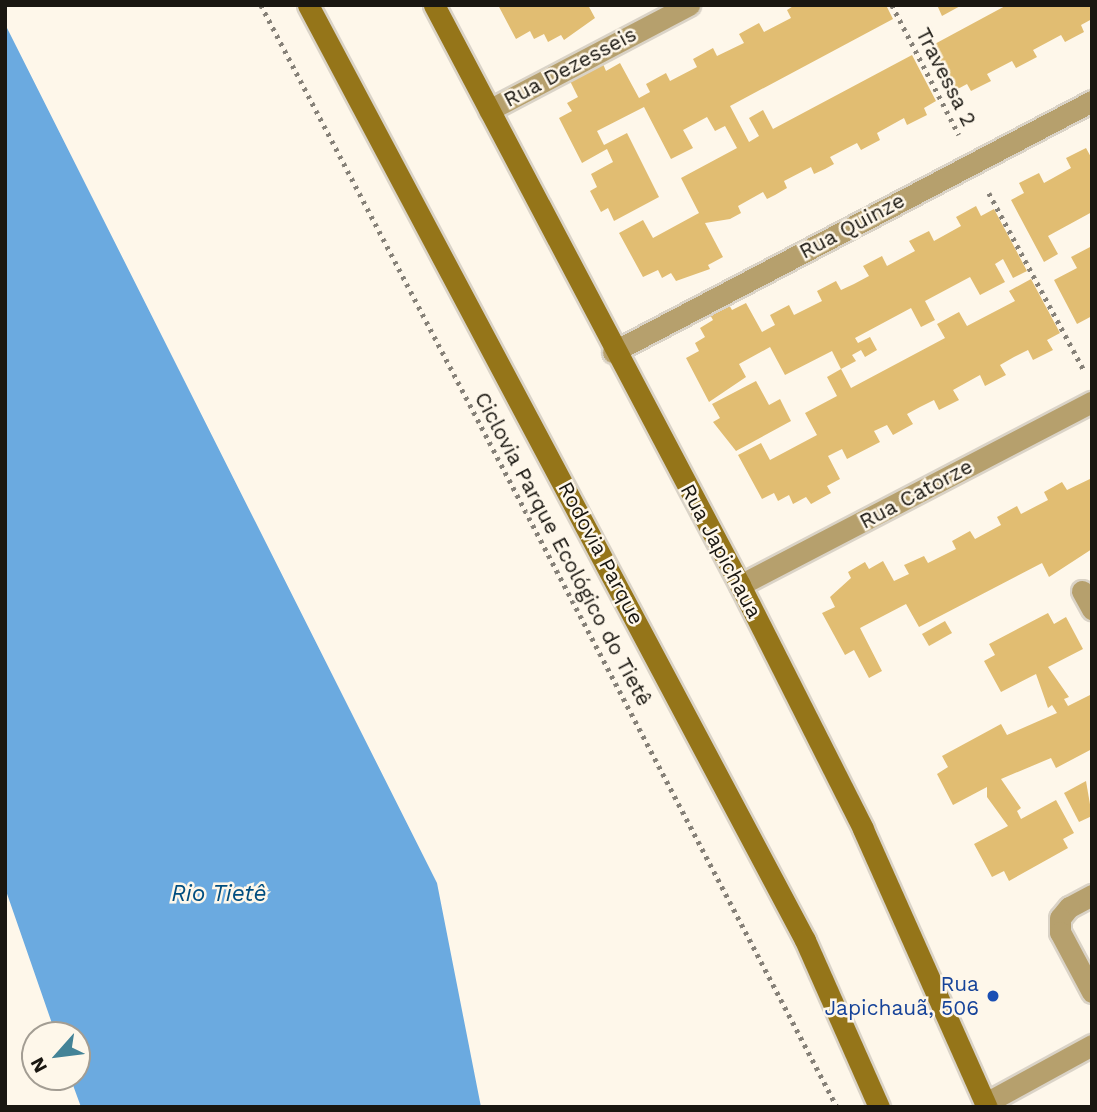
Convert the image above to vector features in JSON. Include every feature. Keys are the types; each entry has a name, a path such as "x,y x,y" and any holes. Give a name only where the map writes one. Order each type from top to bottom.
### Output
{"street":[{"name":"Rodovia Parque","path":"308,5 805,940 879,1107"},
{"name":"Rua Japichaua","path":"434,5 613,352 740,585 863,829 987,1105"},
{"name":"Rua Dezesseis","path":"489,110 689,5"},
{"name":"Rua Quinze","path":"613,352 1092,101"},
{"name":"Rua Catorze","path":"740,585 1092,402"},
{"path":"1092,895 1069,907 1060,918 1060,932 1092,992"},
{"path":"987,1105 1092,1045"}],"path":[{"name":"Ciclovia Parque Ecológico do Tietê","path":"261,5 837,1107"},
{"name":"Travessa 2","path":"892,5 973,163 1092,384"}],"water":[{"name":"Rio Tietê","path":"5,24 437,883 481,1107 81,1107 75,1091 91,1091 91,1021 51,1021 5,888"}],"building":[{"path":"498,5 588,5 595,18 564,40 561,35 548,42 544,34 534,39 530,31 516,39"},
{"path":"795,5 886,5 893,19 730,106 749,142 759,136 749,118 763,110 773,129 912,55 936,101 924,108 927,115 907,125 904,118 877,133 880,140 861,150 857,143 830,157 834,164 825,169 814,174 811,167 784,181 787,188 775,195 767,199 763,192 738,206 741,213 730,219 705,223 723,257 708,265 710,269 676,281 671,273 662,278 658,270 643,277 619,233 643,220 653,238 699,213 681,178 737,148 725,126 715,131 707,117 683,130 693,148 671,159 644,107 597,131 604,145 627,133 659,197 614,221 608,208 601,212 590,191 597,187 591,174 613,162 607,149 582,163 559,118 572,111 567,103 578,97 570,81 603,64 606,71 620,63 639,98 650,92 646,84 666,73 670,81 697,67 693,59 713,48 717,56 744,43 739,34 759,23 764,32 791,18 787,10"},
{"path":"937,5 962,5 942,16"},
{"path":"1007,5 1092,5 1092,19 1081,25 1084,32 1065,42 1061,35 1033,50 1037,57 1016,68 1012,61 987,74 991,81 971,91 967,84 954,91 931,46"},
{"path":"1086,148 1092,159 1092,212 1048,236 1058,254 1044,262 1011,200 1024,193 1019,183 1039,173 1044,183 1071,168 1066,158"},
{"path":"976,206 981,216 994,209 1027,271 1013,278 1003,259 995,264 1005,282 980,295 970,277 925,301 935,320 921,327 911,308 855,338 858,343 870,337 877,350 865,357 861,350 852,355 856,361 841,369 832,351 785,375 770,347 739,364 746,377 709,402 686,358 699,351 695,343 705,337 700,328 713,320 709,313 728,303 732,310 746,303 762,332 775,325 770,315 789,305 794,315 822,301 817,291 836,281 841,290 869,276 863,266 882,256 887,266 915,251 909,241 929,231 934,241 961,226 956,217"},
{"path":"1092,246 1092,316 1077,324 1054,280 1077,268 1071,257"},
{"path":"1031,279 1060,333 1047,340 1053,350 1033,360 1028,350 1014,357 1000,365 1006,375 985,386 980,375 953,390 959,400 939,410 934,400 907,414 913,424 893,435 887,425 874,431 880,442 847,459 842,449 828,456 840,479 827,486 831,493 811,504 806,497 793,504 789,495 778,501 774,493 762,499 738,455 761,443 770,460 817,435 805,413 837,396 827,377 841,369 851,388 945,338 937,324 959,312 967,326 1015,301 1009,291"},
{"path":"756,381 769,405 780,399 791,421 736,451 713,422 720,418 712,404"},
{"path":"1092,478 1092,549 1049,577 1042,563 919,627 906,604 860,628 882,671 869,678 854,650 845,655 822,613 835,607 830,597 851,578 848,572 865,562 869,569 883,561 894,581 909,574 904,565 924,556 928,563 956,549 952,541 970,531 975,539 1001,525 997,517 1017,506 1021,514 1048,500 1044,492 1062,482 1067,490"},
{"path":"1048,613 1054,624 1066,617 1083,649 1048,667 1069,697 1064,699 1068,706 1092,694 1092,749 1056,768 1051,758 1001,779 1021,808 1017,811 1021,819 1056,800 1074,833 1063,839 1068,848 1009,881 1004,871 992,877 974,844 1008,826 987,797 987,787 953,805 937,774 948,767 942,756 1001,724 1007,735 1057,713 1052,705 1048,708 1036,674 1001,692 984,661 995,655 989,644"},
{"path":"945,621 952,633 929,646 922,634"},
{"path":"1086,781 1092,816 1079,822 1064,793"}],"place":[{"name":"Rua Japichauã, 506","path":"993,996"}]}
